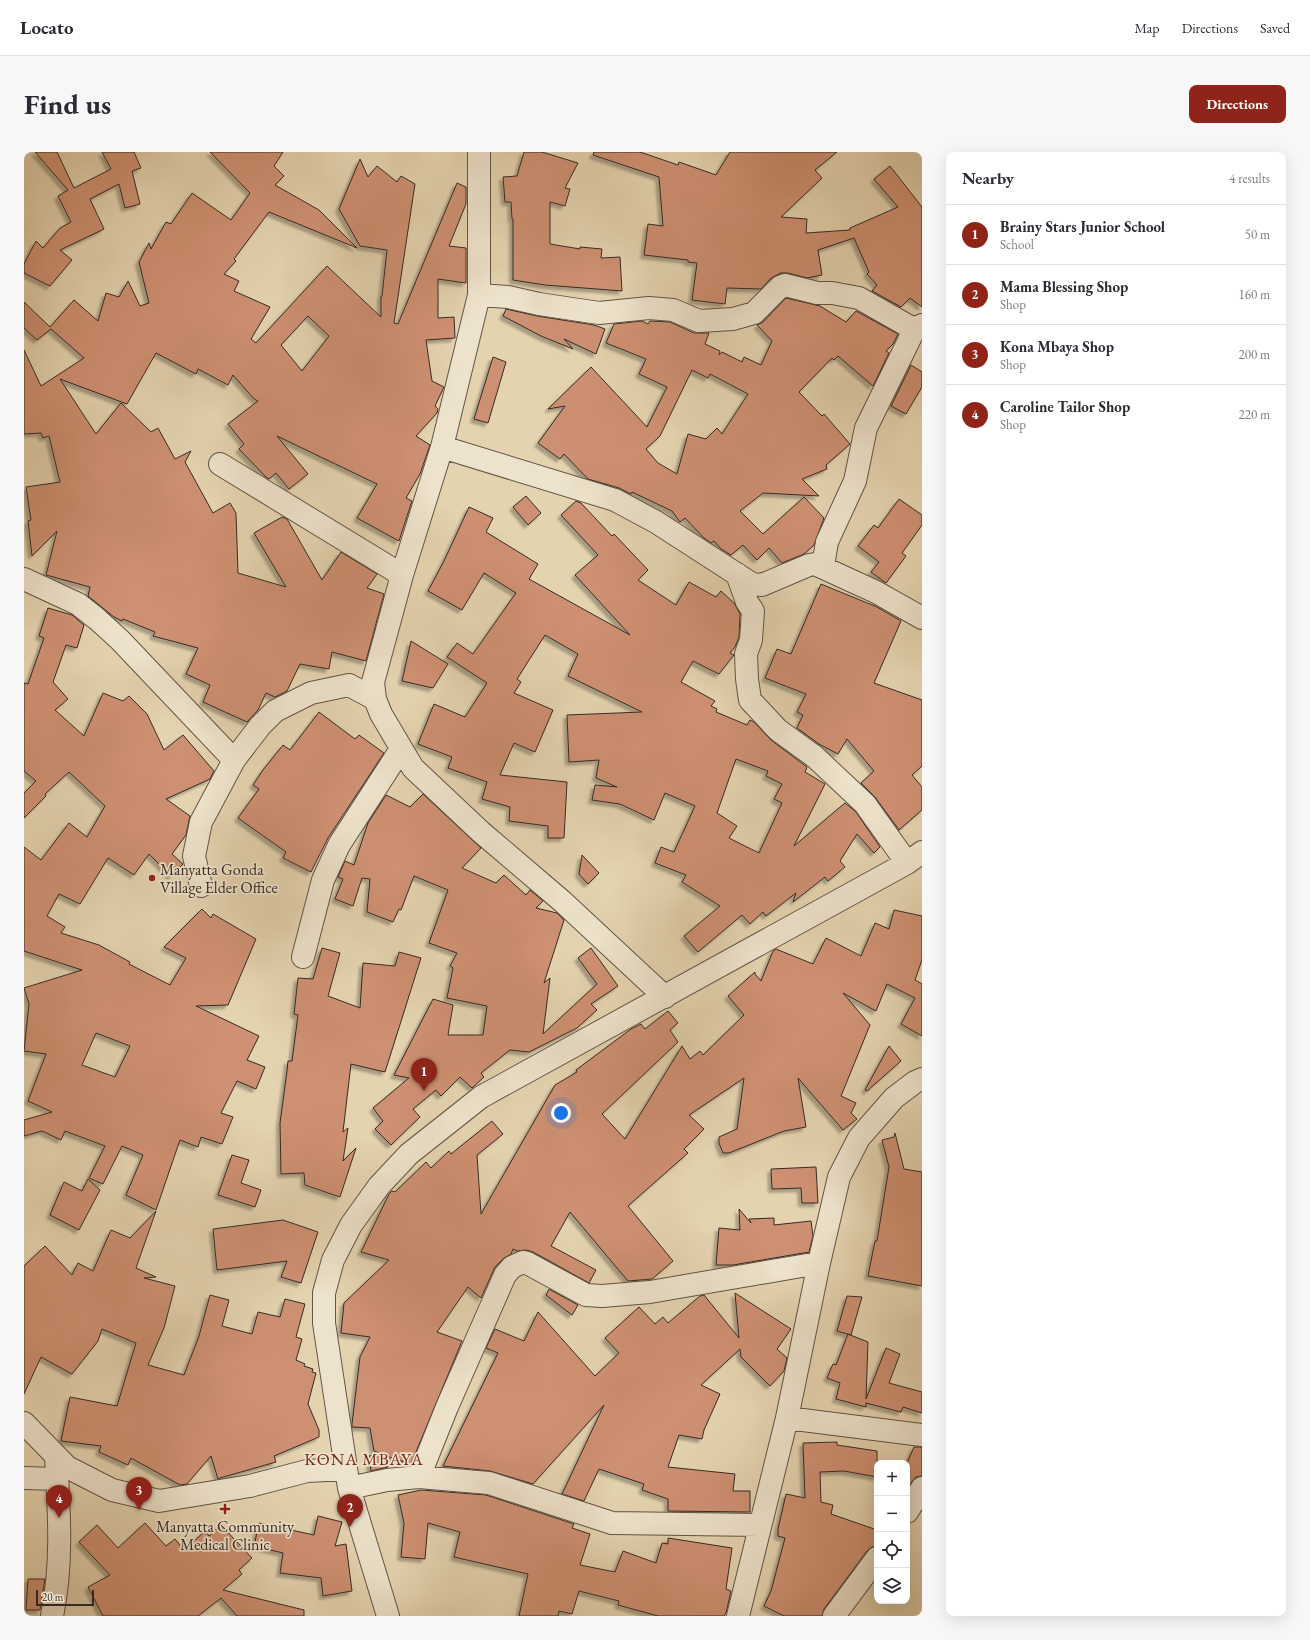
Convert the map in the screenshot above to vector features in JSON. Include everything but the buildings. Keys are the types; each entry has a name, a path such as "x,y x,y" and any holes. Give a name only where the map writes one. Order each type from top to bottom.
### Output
{"street":[{"path":"479,152 479,295 442,447 402,575 372,682 375,698 401,749 413,768 481,832 563,902 665,997"},
{"path":"479,295 508,297 546,306 599,313 649,308 673,310 699,321 733,319 754,313 780,287 785,285 813,292 832,293 859,298 910,327 919,326"},
{"path":"823,566 827,542 855,481 866,428 919,326"},
{"path":"442,447 615,500 656,522 737,574 757,585 809,565 823,566 876,592 922,618"},
{"path":"220,464 402,575"},
{"path":"388,1616 348,1479 332,1383 324,1323 324,1294 333,1260 351,1225 379,1186 409,1154 481,1097 665,997 915,857 865,804 815,757 778,730 750,700 747,680 746,654 751,640 753,611 737,574"},
{"path":"24,579 78,604 97,619 120,640 234,760"},
{"path":"201,886 194,856 196,840 201,822 211,800 234,760 260,726 274,711 311,693 349,685 375,698"},
{"path":"303,957 323,880 339,845 401,749"},
{"path":"738,1616 787,1418 819,1263 839,1178 859,1138 894,1098 915,1082 922,1079"},
{"path":"419,1477 506,1275 517,1264 523,1262 526,1263 586,1295 602,1296 650,1292 819,1263"},
{"path":"787,1418 922,1435"},
{"path":"24,1423 67,1467 112,1490 159,1501 242,1488 307,1471 348,1479 387,1480 419,1477 489,1483 612,1523 760,1525"},
{"path":"52,1616 56,1597 60,1543 56,1457"},
{"path":"24,1478 57,1479"},
{"path":"910,1507 922,1488"},
{"path":"834,1616 874,1562"}],"place":[{"name":"Manyatta Gonda Village Elder Office","path":"152,878"},
{"name":"Brainy Stars Junior School","path":"424,1091"},
{"name":"Manyatta Community Medical Clinic","path":"225,1509"},
{"name":"Kona Mbaya Shop","path":"139,1510"},
{"name":"Caroline Tailor Shop","path":"59,1518"},
{"name":"Mama Blessing Shop","path":"350,1527"}],"district":[{"name":"KONA MBAYA","path":"364,1459"}]}
